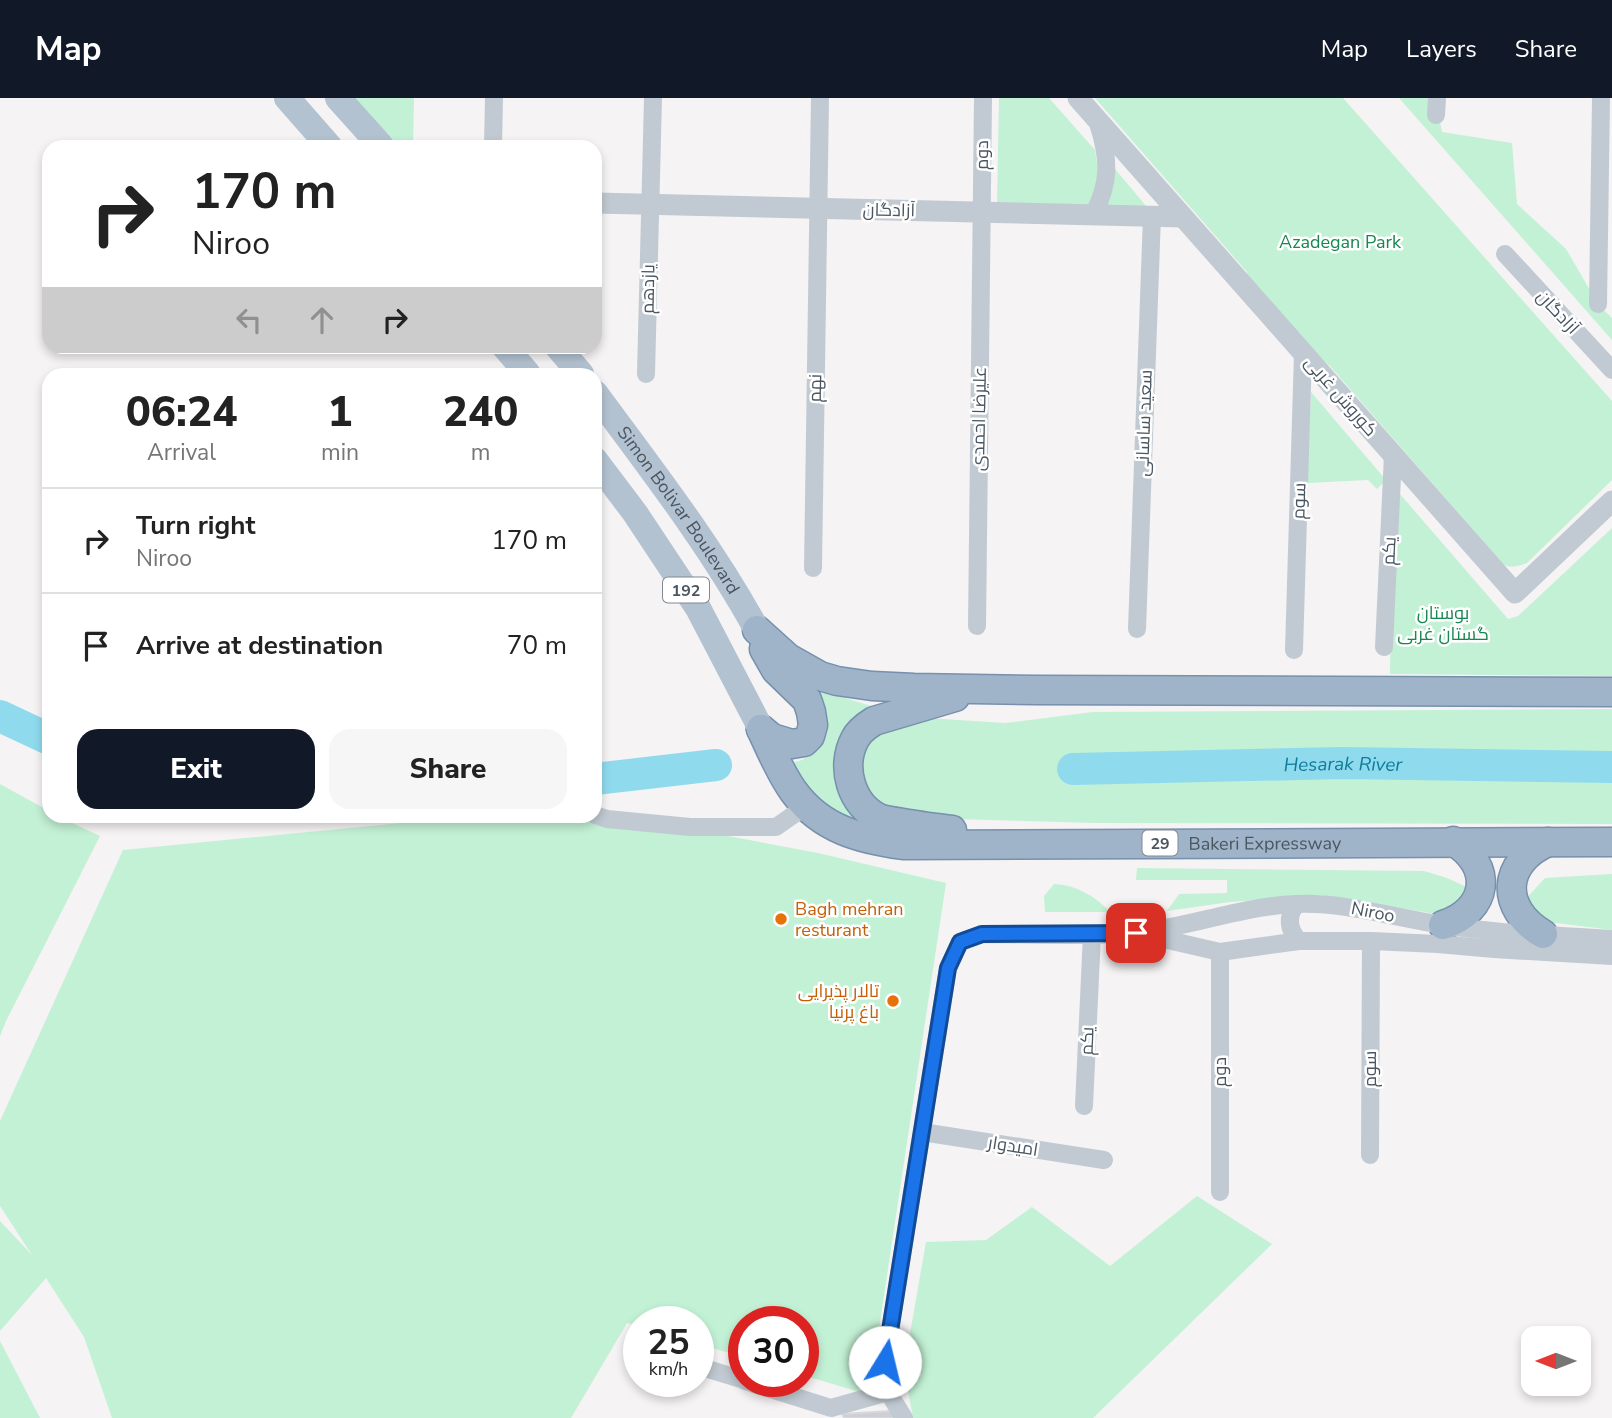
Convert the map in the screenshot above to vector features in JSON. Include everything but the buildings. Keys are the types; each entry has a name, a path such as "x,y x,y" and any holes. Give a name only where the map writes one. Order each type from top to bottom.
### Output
{"highway":[{"path":"757,630 788,658 820,676 863,685 984,690 1612,692"},
{"path":"757,630 767,656 776,670 807,700 813,725 810,736 804,742 792,744 772,738 761,729"},
{"path":"984,690 888,716 863,728 854,740 848,757 848,774 853,792 869,811 883,819 1052,844"},
{"name":"Bakeri Expressway","path":"761,729 783,776 806,806 838,829 874,841 903,845 1612,842"},
{"path":"1443,925 1457,921 1468,912 1476,901 1480,887 1480,873 1474,859 1453,841"},
{"path":"1543,933 1530,926 1520,915 1513,901 1512,886 1515,871 1523,858 1534,848 1548,842"}],"main road":[{"path":"287,98 324,140"},
{"path":"338,98 376,140"},
{"path":"511,354 523,368"},
{"path":"564,354 576,368"},
{"name":"Simon Bolivar Boulevard","path":"602,402 713,556 757,630"},
{"name":"Simon Bolivar Boulevard","path":"602,469 635,513 698,608 761,729"}],"street":[{"path":"493,140 495,98"},
{"name":"یازدهم","path":"646,374 653,98"},
{"name":"نهم","path":"813,568 820,98"},
{"name":"دوم","path":"982,212 983,98"},
{"name":"کوروش غربی","path":"1078,98 1515,593 1612,501"},
{"path":"1598,304 1606,187 1601,98"},
{"path":"1093,215 1100,203 1108,168 1106,146 1097,120"},
{"name":"آزادگان","path":"602,203 1184,217"},
{"name":"علیرضا احمدی","path":"977,626 982,212"},
{"name":"سعید ساسانی","path":"1137,629 1152,216"},
{"name":"آزادگان","path":"1505,254 1612,370"},
{"name":"سوم","path":"1294,650 1303,353"},
{"name":"یکم","path":"1384,647 1393,455"},
{"path":"602,817 690,827 776,827 806,806"},
{"path":"1296,904 1289,919 1293,935 1299,941"},
{"name":"Niroo","path":"922,1132 948,968 960,942 982,934 1136,933 1257,908 1330,904 1494,932 1612,939"},
{"name":"Niroo","path":"1136,933 1220,951 1299,941 1371,941 1612,956"},
{"name":"یکم","path":"1084,1105 1091,934"},
{"name":"سوم","path":"1370,1155 1371,941"},
{"name":"دوم","path":"1220,951 1220,1192"},
{"path":"904,1418 888,1392 885,1362 922,1132"},
{"name":"امیدوار","path":"922,1132 1104,1160"},
{"path":"797,1397 831,1408 888,1392"}],"green space":[{"path":"354,98 414,98 413,140 393,140"},
{"path":"999,98 1049,98 1095,150 1098,170 1096,202 1080,208 997,205"},
{"name":"Azadegan Park","path":"1095,98 1343,98 1612,401 1612,480 1527,563 1512,567 1503,564 1330,366 1249,292 1247,272"},
{"path":"1399,98 1435,98 1442,132 1512,143 1517,204 1566,249 1598,304 1612,318 1612,340"},
{"path":"1110,163 1146,206 1102,208"},
{"path":"1311,392 1386,480 1377,489 1368,480 1307,483"},
{"name":"بوستان گستان غربی","path":"1393,486 1508,619 1518,616 1612,528 1612,676 1390,674"},
{"path":"807,686 874,707 843,735 880,830 839,818 807,793 785,761 795,762 811,754 819,746 827,729 824,712"},
{"path":"1612,709 1612,824 1095,823 918,818 866,802 858,742 911,717 1005,723 1093,712"},
{"path":"0,784 42,807 42,823 72,823 100,836 0,1036"},
{"path":"602,812 818,853 946,883 869,1395 819,1380 819,1306 728,1306 728,1352 714,1349 714,1306 623,1306 623,1330 571,1418 112,1418 84,1337 46,1278 0,1331 0,1221 32,1255 0,1206 0,1121 123,850 402,823 602,823"},
{"path":"1137,868 1424,871 1469,888 1461,904 1442,915 1321,895 1230,902 1167,911 1179,894 1227,893 1227,880 1136,880"},
{"path":"1612,874 1612,930 1540,921 1525,900 1545,878"},
{"path":"1054,884 1085,892 1110,912 1045,912 1044,896"},
{"path":"1197,1196 1272,1244 1093,1418 913,1418 904,1368 926,1242 986,1240 1032,1207 1110,1266"},
{"path":"0,1341 40,1418 0,1418"}],"waterway":[{"name":"Hesarak River","path":"0,716 42,736"},
{"name":"Hesarak River","path":"1073,769 1343,763 1612,767"},
{"name":"Hesarak River","path":"602,778 716,765"}],"place":[{"name":"Bagh mehran resturant","path":"781,919"},
{"name":"تالار پذیرایی باغ پرنیا","path":"893,1001"}],"route":[{"path":"885,1362 948,968 960,942 982,934 1136,933"}]}
